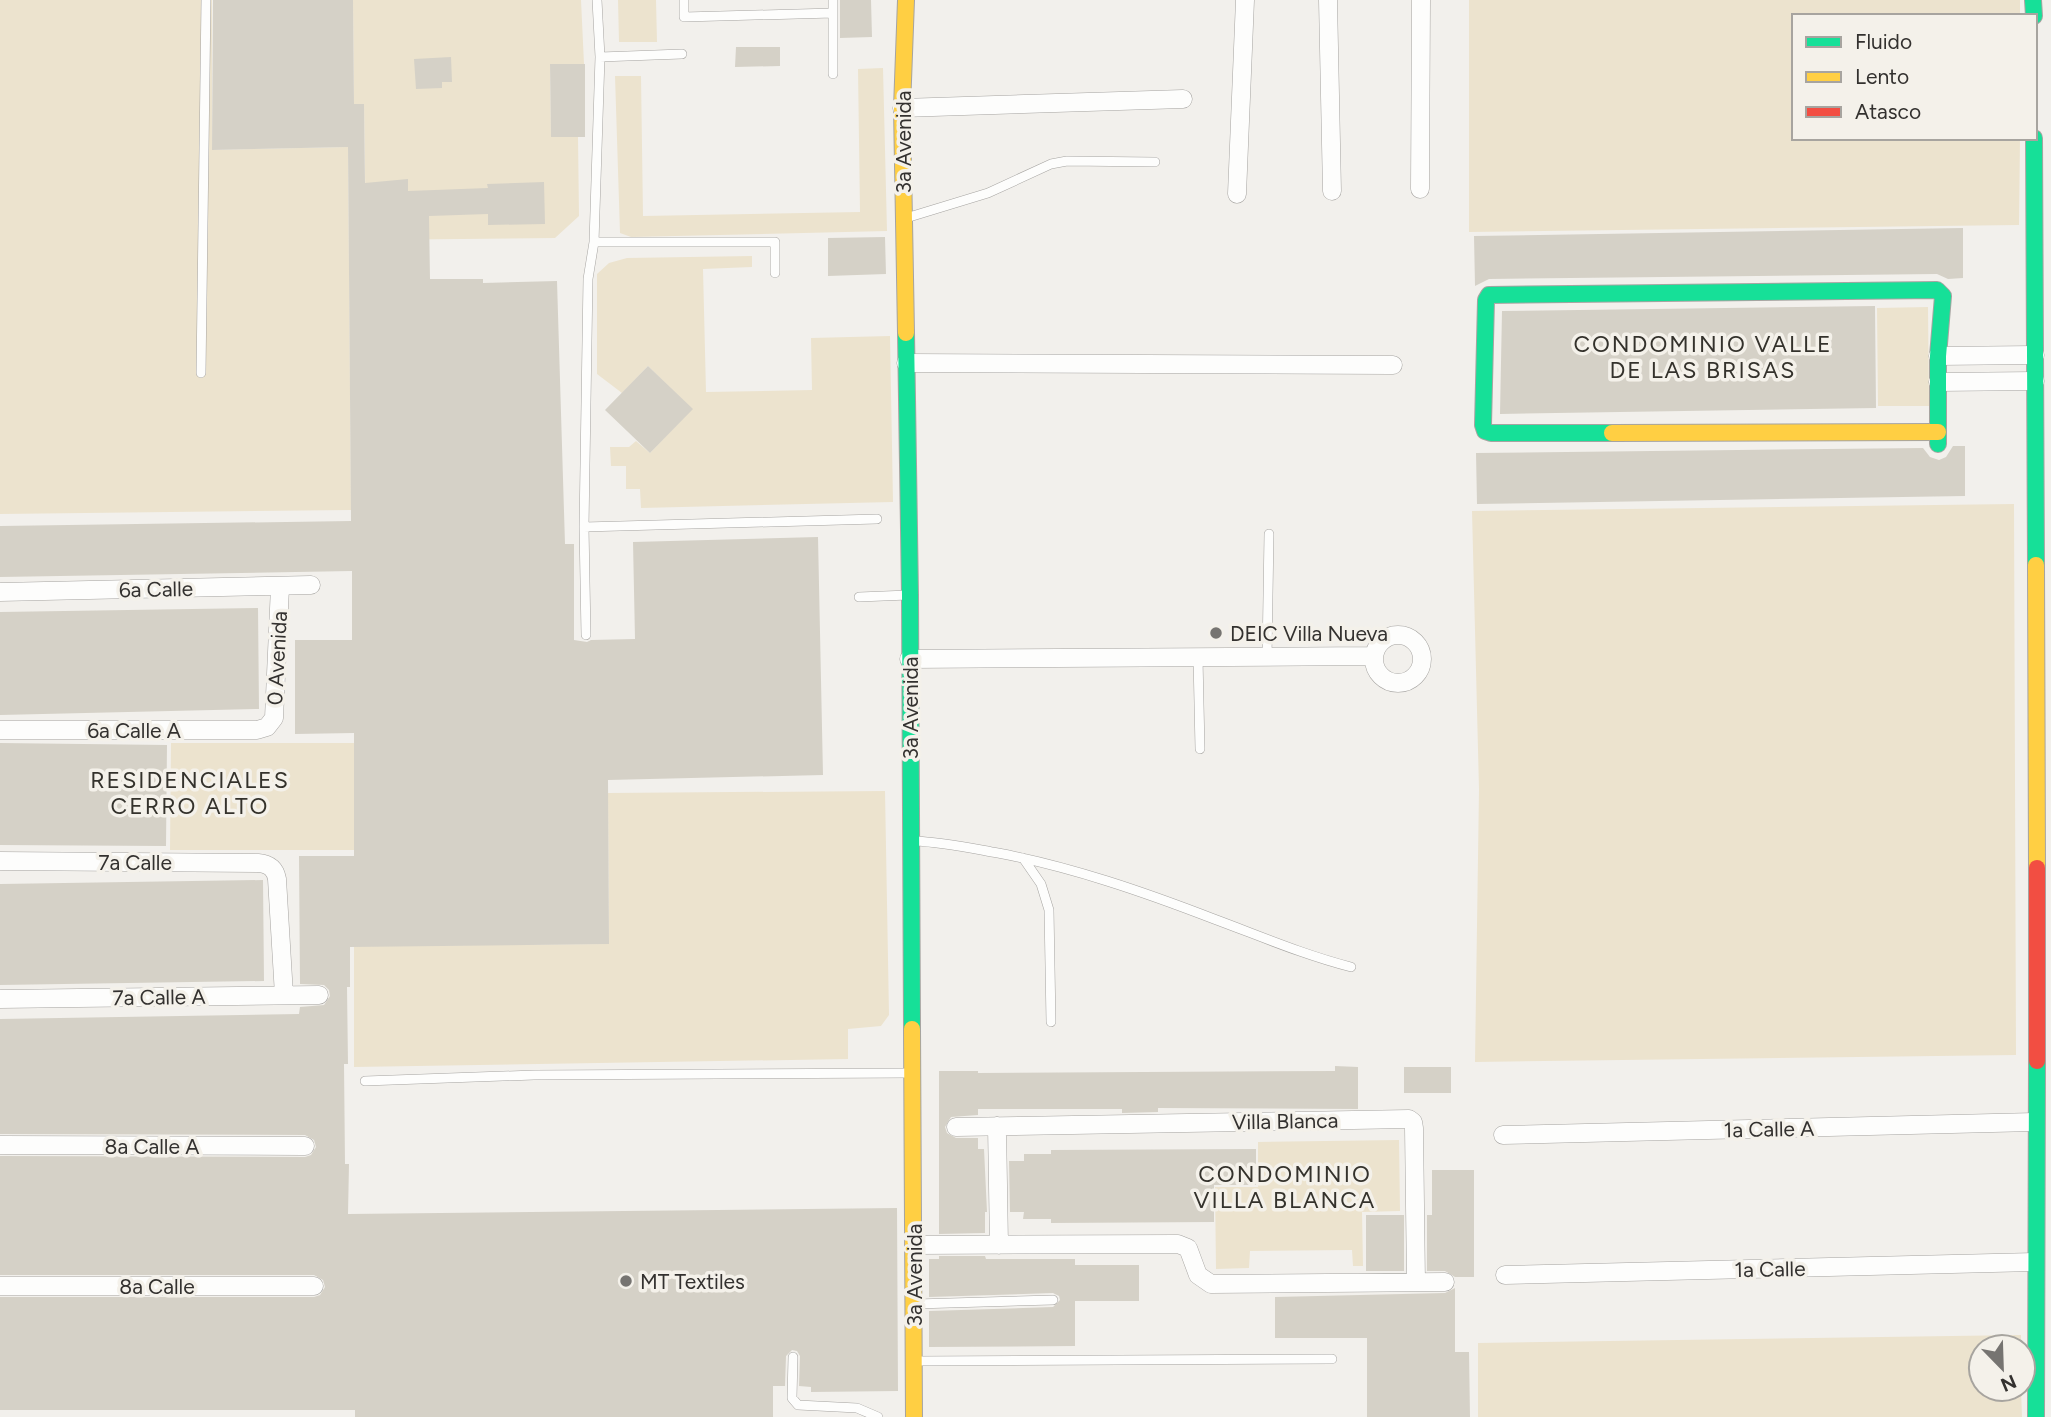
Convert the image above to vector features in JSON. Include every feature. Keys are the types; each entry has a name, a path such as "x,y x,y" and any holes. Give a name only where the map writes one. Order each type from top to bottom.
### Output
{"street":[{"name":"3a Avenida","path":"905,0 902,108 910,595 914,1417"},
{"path":"1237,194 1245,0"},
{"path":"1328,0 1332,191"},
{"path":"1420,189 1421,0"},
{"path":"902,108 1183,99"},
{"path":"2034,140 2035,381 2045,996 2035,1122 2043,1175 2039,1262 2041,1412"},
{"path":"1937,290 1943,296 1938,382 1938,438 1491,433 1485,430 1483,425 1486,300 1489,295 1937,290"},
{"path":"1938,356 2035,355"},
{"path":"905,363 1393,365"},
{"path":"1938,382 2035,381"},
{"name":"6a Calle","path":"0,592 311,585"},
{"name":"0 Avenida","path":"267,727 274,718 280,587"},
{"path":"909,659 1373,656"},
{"name":"6a Calle A","path":"0,730 257,730 267,727"},
{"name":"7a Calle","path":"0,861 269,865 277,879 284,995"},
{"name":"7a Calle A","path":"0,999 318,995"},
{"name":"Villa Blanca","path":"956,1127 1409,1119 1414,1128 1416,1282"},
{"name":"1a Calle A","path":"1503,1135 2035,1122"},
{"path":"997,1126 999,1245"},
{"name":"8a Calle A","path":"0,1145 305,1146"},
{"path":"914,1245 1181,1244 1190,1250 1200,1277 1211,1284 1445,1282"},
{"name":"1a Calle","path":"1505,1275 2039,1262"},
{"name":"8a Calle","path":"0,1286 314,1286"}],"lane":[{"path":"201,373 206,0"},
{"path":"586,635 584,527 588,279 594,242 600,57 597,0"},
{"path":"684,0 684,17 832,13"},
{"path":"833,0 833,74"},
{"path":"600,57 682,54"},
{"path":"904,218 988,193 1051,164 1067,161 1155,162"},
{"path":"594,242 775,242 775,273"},
{"path":"584,527 877,519"},
{"path":"1267,657 1269,534"},
{"path":"859,597 910,595"},
{"path":"1198,658 1200,749"},
{"path":"911,841 939,842 1023,858 1098,878 1351,967"},
{"path":"1023,858 1041,884 1049,910 1051,1022"},
{"path":"365,1081 534,1075 913,1073"},
{"path":"914,1304 1053,1300"},
{"path":"793,1357 792,1398 798,1405 858,1408 878,1417"},
{"path":"914,1361 1332,1359"}],"shaded area":[{"path":"0,0 212,0 212,150 348,147 351,510 0,514"},
{"path":"353,0 581,0 584,64 550,64 551,137 578,137 579,216 555,238 366,240 364,104 354,104"},
{"path":"618,0 656,0 657,42 619,42"},
{"path":"1469,0 2020,0 2020,14 1792,14 1792,140 2020,140 2019,225 1469,232"},
{"path":"883,68 887,231 631,237 620,233 615,76 641,76 643,216 860,212 858,69"},
{"path":"752,256 752,267 703,269 706,392 812,390 811,338 890,336 893,502 641,508 640,489 626,489 626,466 611,466 610,447 629,447 636,441 650,453 692,409 648,366 622,393 597,374 597,274 609,263 627,258"},
{"path":"1928,307 1929,406 1878,406 1877,308"},
{"path":"2014,504 2016,1055 1475,1062 1479,789 1472,511"},
{"path":"171,743 354,743 354,850 170,850"},
{"path":"885,791 889,1015 881,1026 848,1029 848,1059 354,1067 354,946 609,944 608,793"},
{"path":"1399,1140 1400,1211 1362,1212 1363,1266 1353,1266 1352,1250 1250,1251 1249,1268 1216,1269 1215,1187 1258,1187 1258,1142"},
{"path":"1967,1336 1967,1403 2022,1403 2022,1417 1478,1417 1478,1343"}],"building":[{"path":"213,0 353,0 354,104 364,104 365,183 408,179 408,191 488,188 487,184 544,182 545,224 488,225 488,214 429,216 430,279 483,279 483,283 557,281 565,544 574,544 574,640 587,642 635,639 633,542 818,537 823,775 608,780 609,944 350,947 350,987 347,987 348,1064 344,1064 345,1164 349,1164 348,1214 897,1208 898,1391 811,1392 811,1387 799,1386 800,1356 797,1351 792,1350 786,1356 785,1386 773,1386 773,1417 355,1417 355,1410 0,1410 0,1297 314,1297 320,1295 325,1287 323,1280 314,1275 0,1275 0,1156 305,1157 311,1155 316,1147 314,1140 305,1135 0,1134 0,1019 299,1014 300,1007 324,1005 330,996 324,985 300,984 299,856 354,856 354,733 295,734 295,640 352,640 352,571 0,577 0,526 351,521 348,147 212,150"},
{"path":"840,0 871,0 872,37 840,38"},
{"path":"736,47 780,47 780,66 735,67"},
{"path":"451,57 452,82 442,82 442,88 416,89 414,59"},
{"path":"550,64 585,64 585,137 551,137"},
{"path":"1963,228 1963,278 1948,279 1937,274 1489,279 1475,286 1474,236"},
{"path":"885,237 886,274 828,276 828,238"},
{"path":"1875,306 1876,408 1500,414 1502,311"},
{"path":"648,366 693,409 650,453 605,410"},
{"path":"1953,446 1965,446 1965,496 1477,504 1476,453 1923,448 1930,457 1939,460 1946,457"},
{"path":"258,608 259,709 0,715 0,612"},
{"path":"0,743 167,745 166,846 0,845"},
{"path":"263,880 264,981 0,985 0,884"},
{"path":"1335,1066 1358,1067 1358,1109 1158,1108 1158,1112 1122,1113 1122,1109 978,1109 978,1115 951,1117 945,1127 947,1133 956,1138 978,1138 978,1149 984,1149 987,1212 985,1233 939,1234 939,1071 1335,1071"},
{"path":"1404,1067 1451,1067 1451,1093 1404,1093"},
{"path":"1256,1149 1256,1185 1214,1185 1214,1222 1051,1223 1051,1219 1023,1219 1024,1212 1010,1212 1009,1161 1024,1161 1024,1154 1051,1154 1051,1150"},
{"path":"1432,1170 1474,1170 1474,1277 1455,1277 1445,1271 1427,1271 1427,1215 1432,1215"},
{"path":"1366,1215 1404,1215 1404,1271 1366,1271"},
{"path":"939,1256 1075,1259 1075,1265 1139,1265 1139,1301 1075,1301 1075,1346 929,1347 929,1311 1053,1307 1060,1300 1059,1296 1053,1293 929,1297 929,1259 939,1259"},
{"path":"1455,1288 1455,1352 1469,1352 1470,1417 1367,1417 1367,1338 1275,1338 1275,1297 1445,1293"}],"traffic: fast":[{"path":"2033,0 2034,14"},
{"path":"2034,140 2036,565"},
{"path":"1612,433 1485,431 1486,300 1489,295 1937,290 1943,296 1938,356 1938,444"},
{"path":"906,333 912,1029"},
{"path":"2036,1417 2037,1061"}],"traffic: slow":[{"path":"906,0 902,108 906,333"},
{"path":"1612,433 1938,432"},
{"path":"2036,565 2037,868"},
{"path":"912,1029 914,1417"}],"traffic: jam":[{"path":"2037,868 2037,1061"}],"place":[{"name":"DEIC Villa Nueva","path":"1216,633"},
{"name":"MT Textiles","path":"626,1281"}],"district":[{"name":"CONDOMINIO VALLE DE LAS BRISAS","path":"1703,357"},
{"name":"RESIDENCIALES CERRO ALTO","path":"190,793"},
{"name":"CONDOMINIO VILLA BLANCA","path":"1285,1187"}]}
